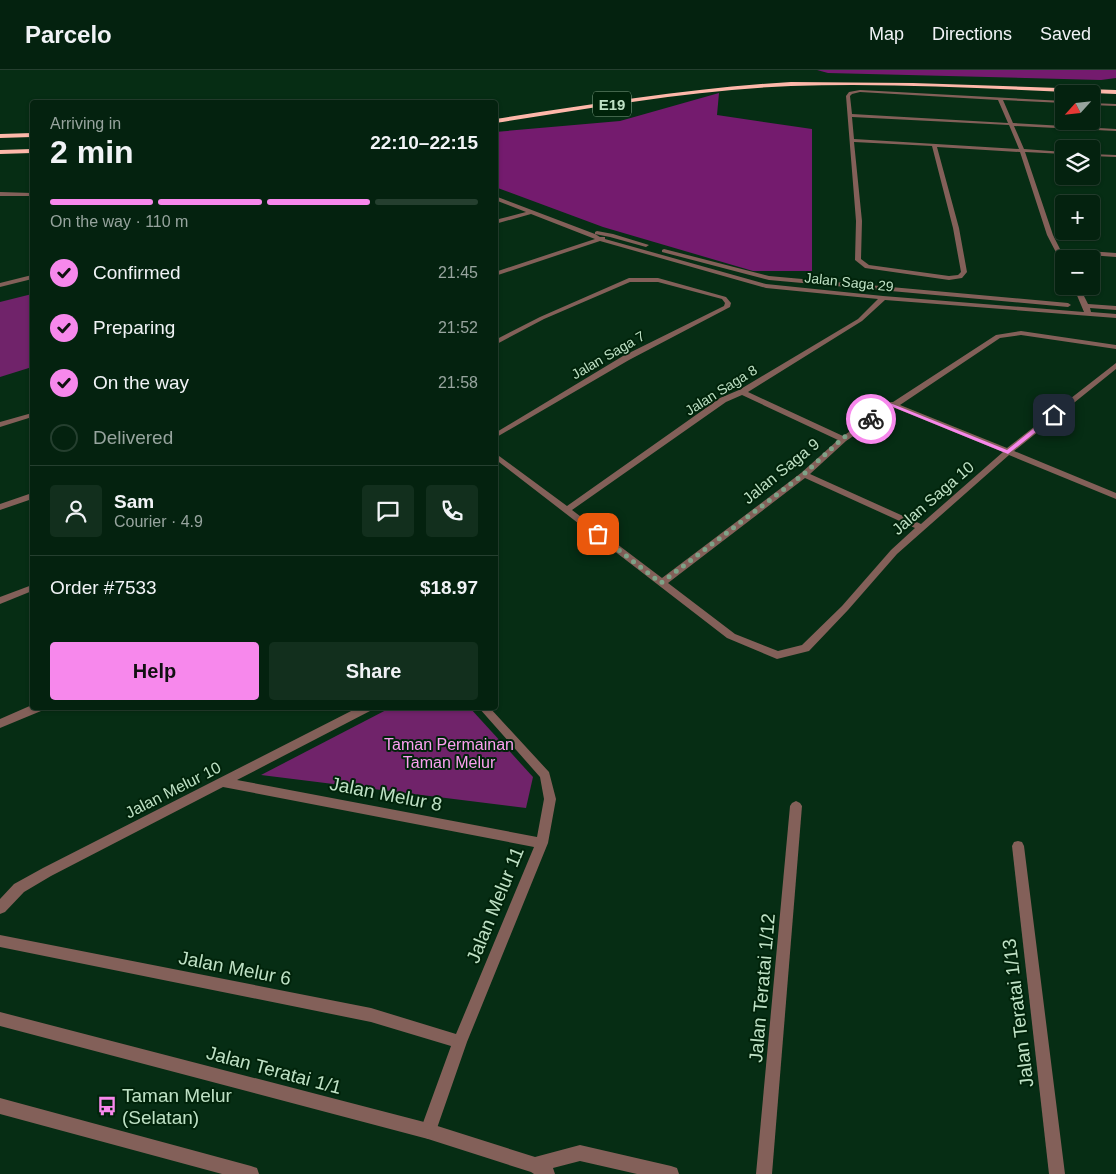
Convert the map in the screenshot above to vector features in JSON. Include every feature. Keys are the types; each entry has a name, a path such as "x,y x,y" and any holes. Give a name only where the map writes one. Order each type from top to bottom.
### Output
{"highway":[{"path":"783,76 1045,82"},
{"path":"754,78 764,78"},
{"path":"666,88 715,82"},
{"name":"E19","path":"498,121 730,89 837,84 1116,92"},
{"path":"0,132 30,133"},
{"path":"0,136 30,133"},
{"path":"0,143 30,142"},
{"path":"0,152 30,151"}],"street":[{"path":"934,145 956,228 964,272 960,277 949,278 867,267 861,264 858,260 859,221 849,116 848,96 851,93 860,91 1055,102"},
{"path":"1000,100 1022,150 1036,196 1059,250"},
{"path":"1100,104 1116,105"},
{"path":"849,116 1116,130"},
{"path":"852,140 1055,152"},
{"path":"1100,155 1116,156"},
{"path":"0,195 30,195"},
{"name":"Jalan Saga 29","path":"498,199 588,232 600,239 766,286 883,298 1116,316"},
{"path":"498,221 531,212"},
{"name":"Jalan Saga 29","path":"588,232 611,235 730,270 769,278 1116,308"},
{"path":"498,273 611,235"},
{"path":"1100,254 1116,255"},
{"path":"0,285 30,278"},
{"name":"Jalan Saga 7","path":"498,341 542,318 629,280 658,280 724,298 728,303 727,307 626,358 498,434"},
{"path":"881,289 883,298"},
{"path":"1081,295 1084,306 1090,313"},
{"name":"Jalan Saga 8","path":"566,510 723,400 742,392 860,320 883,298"},
{"name":"Jalan Saga 9","path":"661,583 804,474 843,438 998,336 1021,333 1116,347"},
{"name":"Jalan Saga 10","path":"661,583 731,636 777,655 805,648 845,608 894,552 1008,452 1116,365"},
{"path":"742,392 843,438"},
{"path":"892,404 1116,496"},
{"path":"0,425 30,416"},
{"path":"498,457 661,583"},
{"path":"804,474 922,528"},
{"path":"0,506 30,497"},
{"path":"0,601 30,589"},
{"path":"0,724 32,710"},
{"name":"Jalan Melur 10","path":"0,908 19,888 47,872 362,710"},
{"name":"Jalan Melur 11","path":"428,1131 460,1042 542,843 550,799 545,775 486,710"},
{"name":"Jalan Melur 8","path":"223,782 542,843"},
{"name":"Jalan Teratai 1/12","path":"764,1174 796,806"},
{"name":"Jalan Teratai 1/13","path":"1018,846 1057,1174"},
{"name":"Jalan Melur 6","path":"0,941 372,1015 460,1042"},
{"name":"Jalan Teratai 1/1","path":"0,1018 428,1131 541,1170 580,1152 671,1174"},
{"path":"0,1106 251,1174"}],"green space":[{"path":"30,294 30,368 0,377 0,302"},
{"name":"Taman Permainan Taman Melur","path":"386,710 472,710 533,777 526,808 261,775"}],"shaded area":[{"path":"817,70 1116,70 1116,78 1101,80 828,73"},
{"path":"719,93 717,115 812,129 812,271 753,271 603,227 498,188 498,132 620,121"}],"way so far":[{"path":"598,534 661,583 804,474 843,438 871,419"}],"place":[{"name":"Taman Melur (Selatan)","path":"107,1106"}],"route":[{"path":"871,419 892,404 1008,452 1054,415"}]}
